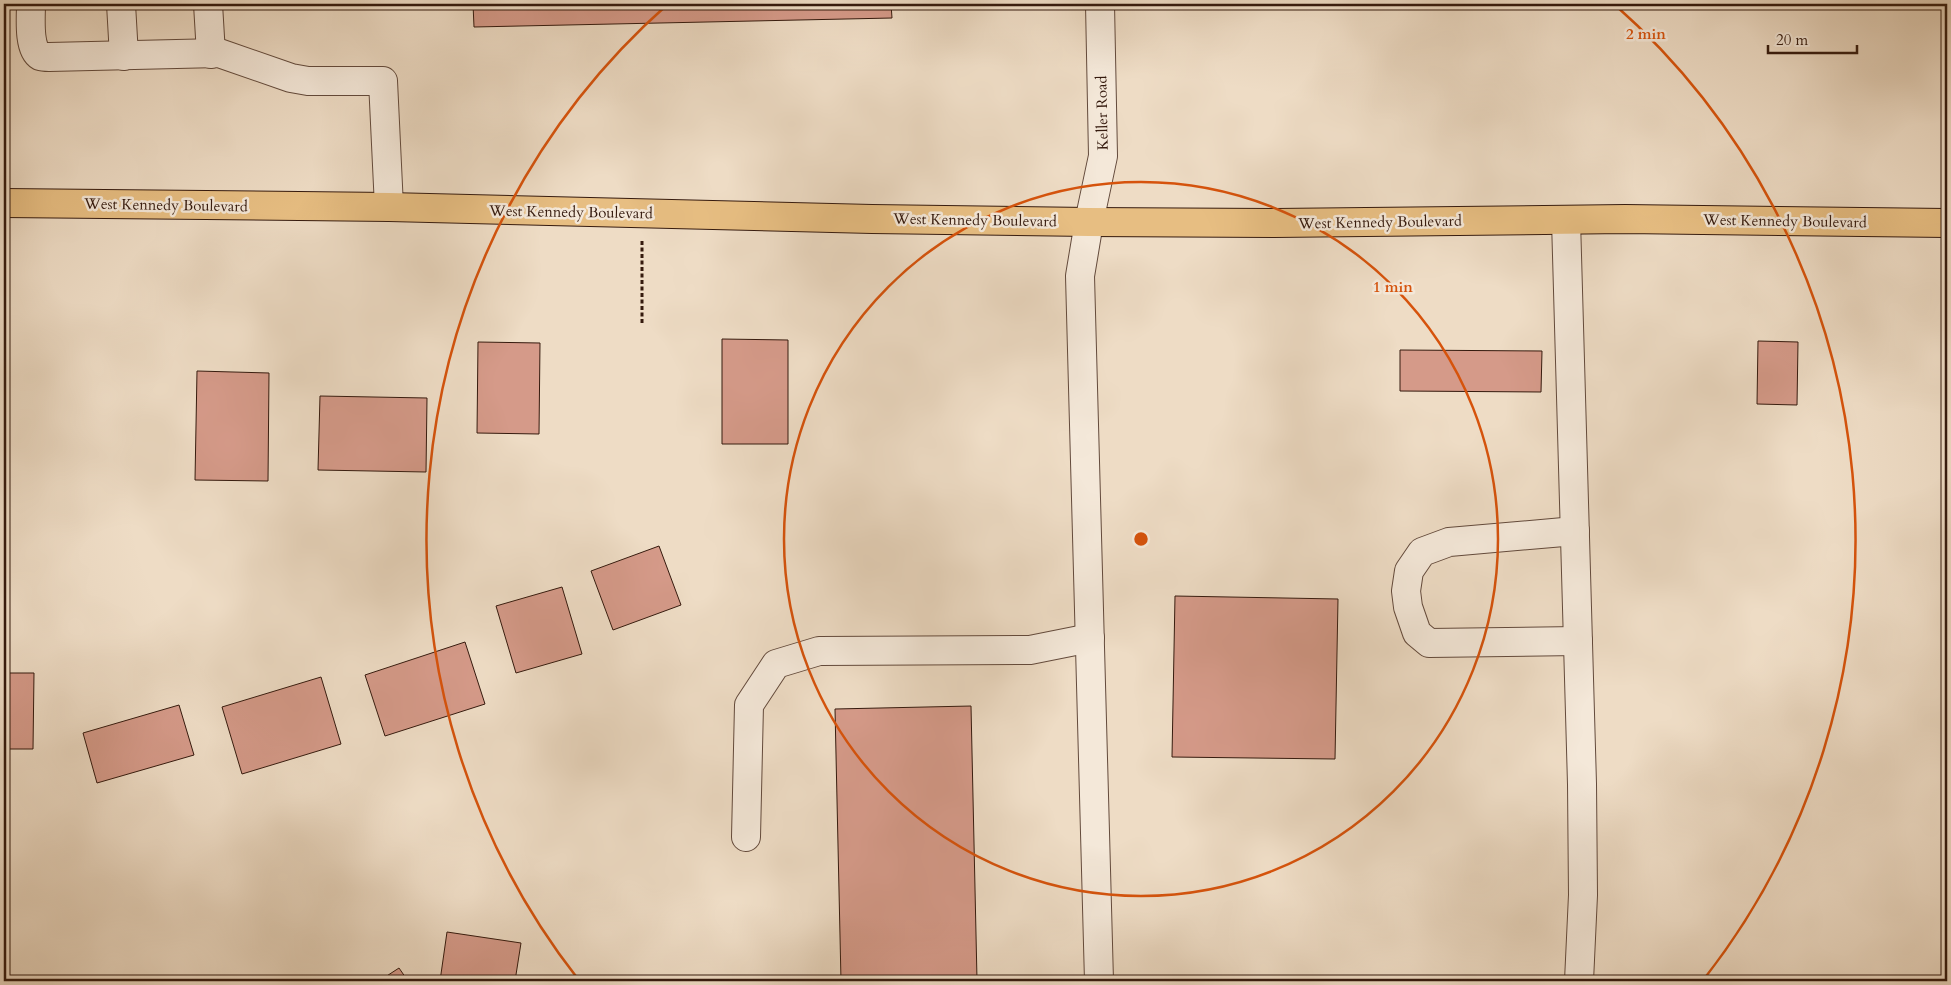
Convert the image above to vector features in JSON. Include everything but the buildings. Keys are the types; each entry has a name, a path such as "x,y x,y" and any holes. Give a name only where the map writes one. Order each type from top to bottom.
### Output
{"main road":[{"name":"West Kennedy Boulevard","path":"4,203 389,207 1089,222 1276,223 1625,219 1947,223"}],"street":[{"path":"31,4 32,43 34,50 40,56 211,54 230,56 291,78 308,82 383,81 389,207"},
{"path":"121,4 124,56"},
{"path":"208,4 211,54"},
{"name":"Keller Road","path":"1099,981 1080,276 1103,156 1100,4"},
{"path":"1566,220 1583,867 1579,981"},
{"path":"1575,531 1449,542 1422,552 1408,571 1406,591 1408,607 1417,633 1429,643 1578,641"},
{"path":"746,837 749,705 776,664 819,651 1030,650 1090,638"}],"path":[{"path":"642,213 642,323"}]}
